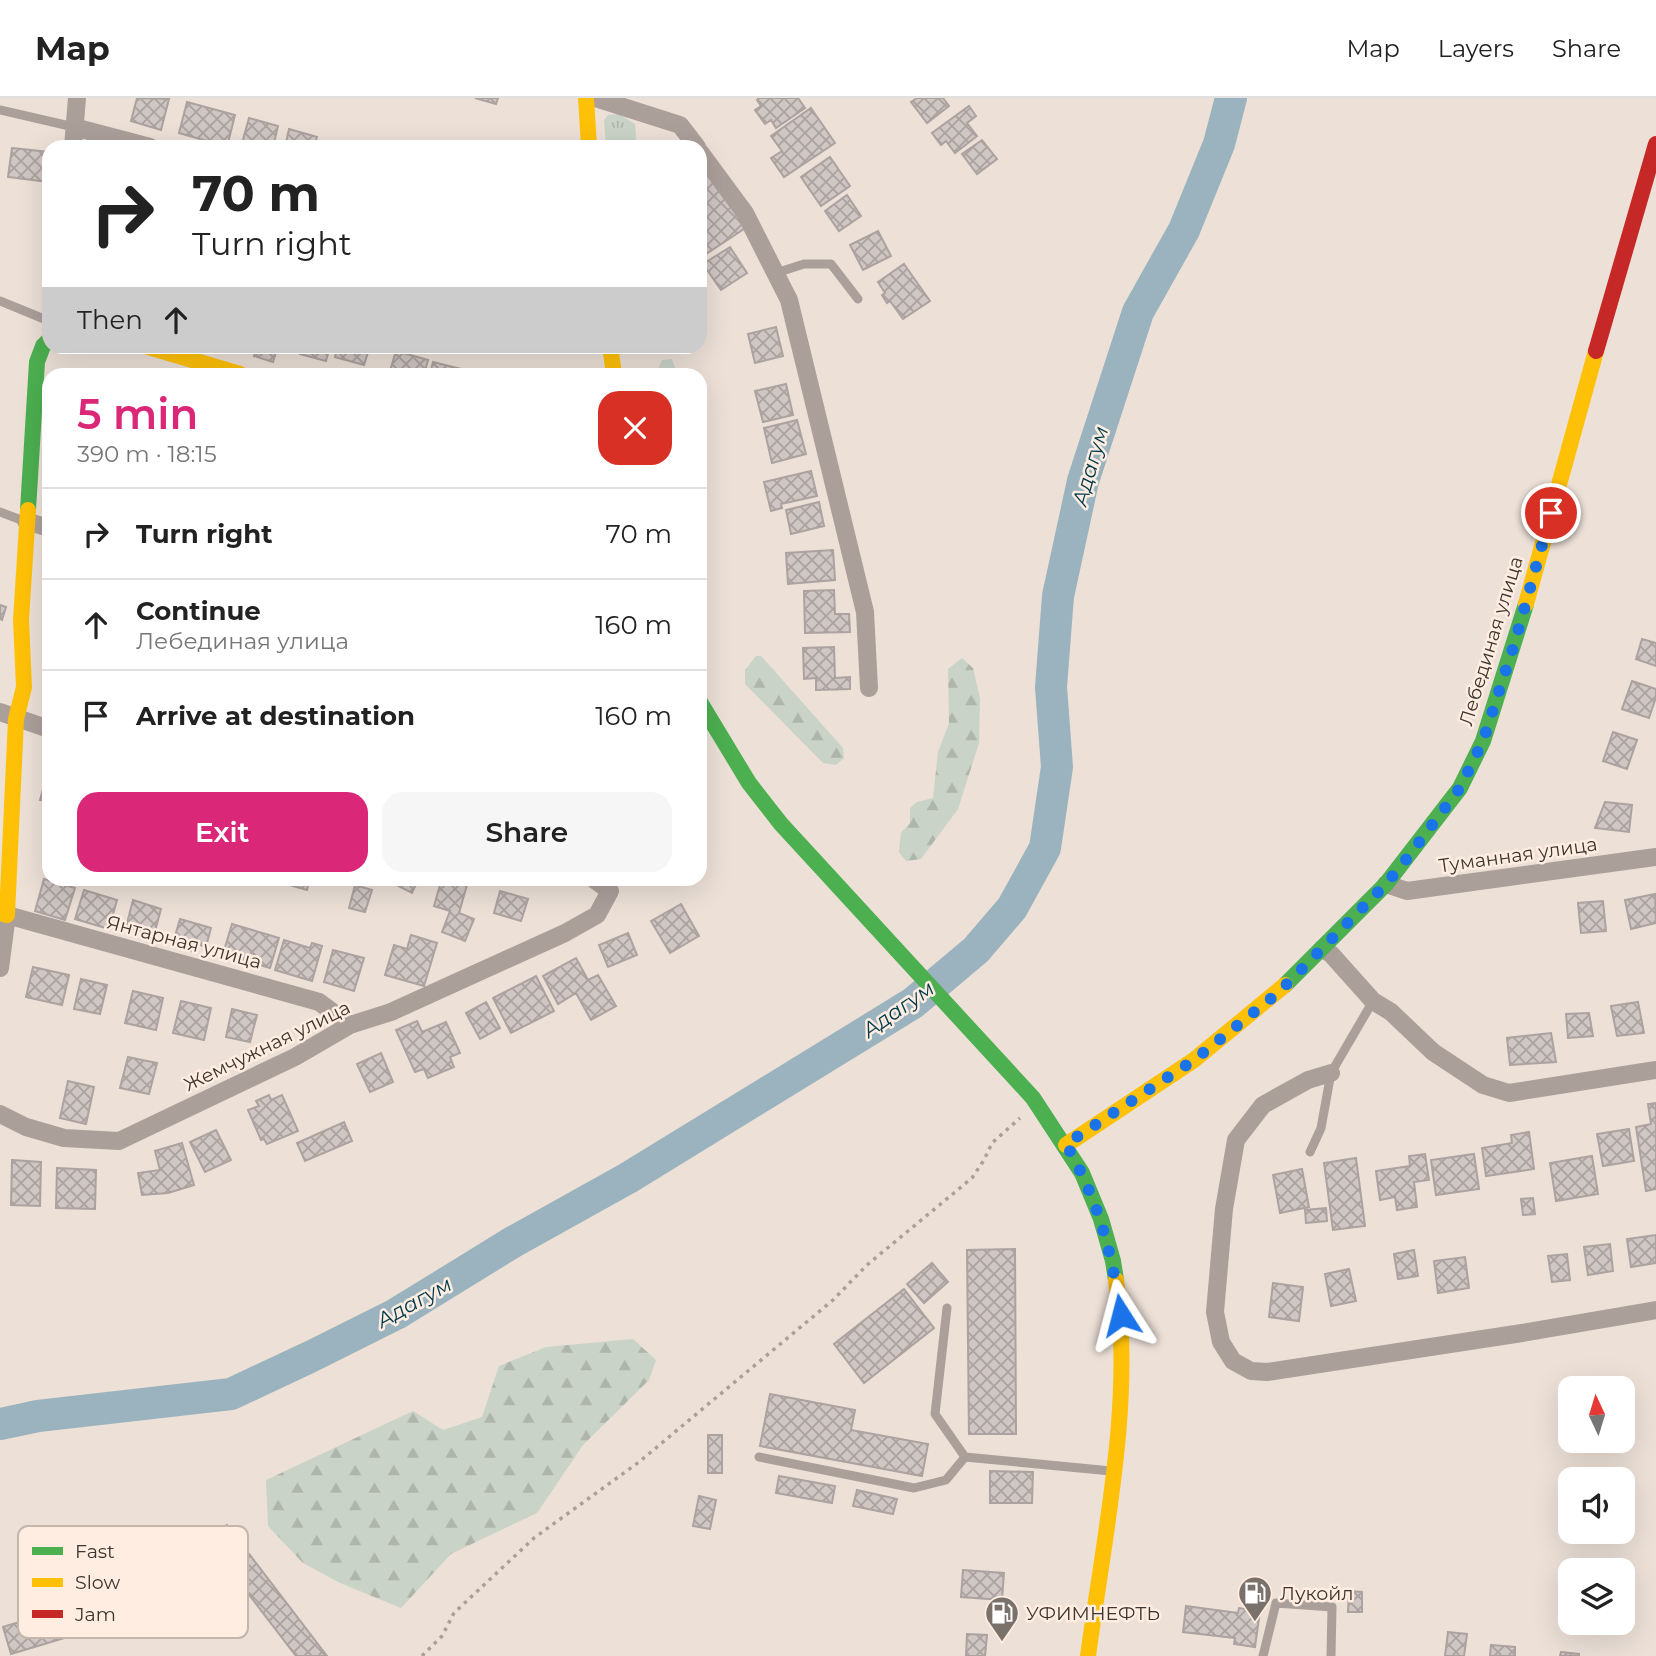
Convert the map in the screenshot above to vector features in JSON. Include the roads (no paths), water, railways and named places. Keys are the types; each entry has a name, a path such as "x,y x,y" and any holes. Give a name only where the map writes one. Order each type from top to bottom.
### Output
{"main road":[{"path":"586,98 589,140"},
{"name":"Лебединая улица","path":"1066,1144 1194,1060 1278,993 1386,884 1460,788 1483,741 1515,642 1656,144"},
{"path":"4,914 8,715 24,687 21,620 26,521 37,362 42,349"},
{"path":"172,354 220,368"},
{"path":"707,714 748,783 1066,1144 1082,1173 1101,1219 1113,1261 1121,1315 1122,1380 1088,1656"}],"street":[{"path":"73,140 77,98"},
{"path":"595,98 680,125 692,140"},
{"path":"74,127 123,140"},
{"path":"707,161 745,213 789,300 865,612 869,688"},
{"path":"26,521 42,526"},
{"path":"8,715 42,727"},
{"name":"Туманная улица","path":"1386,884 1407,891 1656,857"},
{"name":"Жемчужная улица","path":"0,1114 26,1127 64,1138 119,1141 295,1057 350,1025 391,1012 565,933 597,915 610,891 603,886"},
{"path":"0,968 4,914"},
{"name":"Янтарная улица","path":"4,914 319,1002 350,1025"},
{"path":"1322,949 1331,954 1373,1001 1391,1012 1433,1052 1483,1085 1509,1093 1656,1070"},
{"path":"1331,1073 1308,1080 1263,1105 1236,1140 1224,1209 1215,1312 1221,1342 1233,1361 1251,1371 1267,1372 1656,1310"}],"lane":[{"path":"0,110 74,127"},
{"path":"776,274 804,264 831,264 858,299"},
{"path":"0,301 42,318"},
{"path":"0,512 26,521"},
{"path":"1310,1152 1321,1128 1331,1073 1373,1001"},
{"path":"947,1308 934,1414 965,1457 1112,1471"},
{"path":"759,1457 914,1488 946,1480 965,1457"},
{"path":"1263,1656 1276,1603 1332,1607 1331,1656"}],"waterway":[{"name":"Адагум","path":"0,1424 38,1416 231,1394 312,1356 396,1314 513,1242 628,1178 913,1003 976,950 1012,908 1045,848 1057,767 1051,687 1058,596 1083,481 1138,312 1184,230 1219,144 1231,98"}],"place":[{"name":"Лукойл","path":"1255,1623"},
{"name":"УФИМНЕФТЬ","path":"1002,1643"}]}
